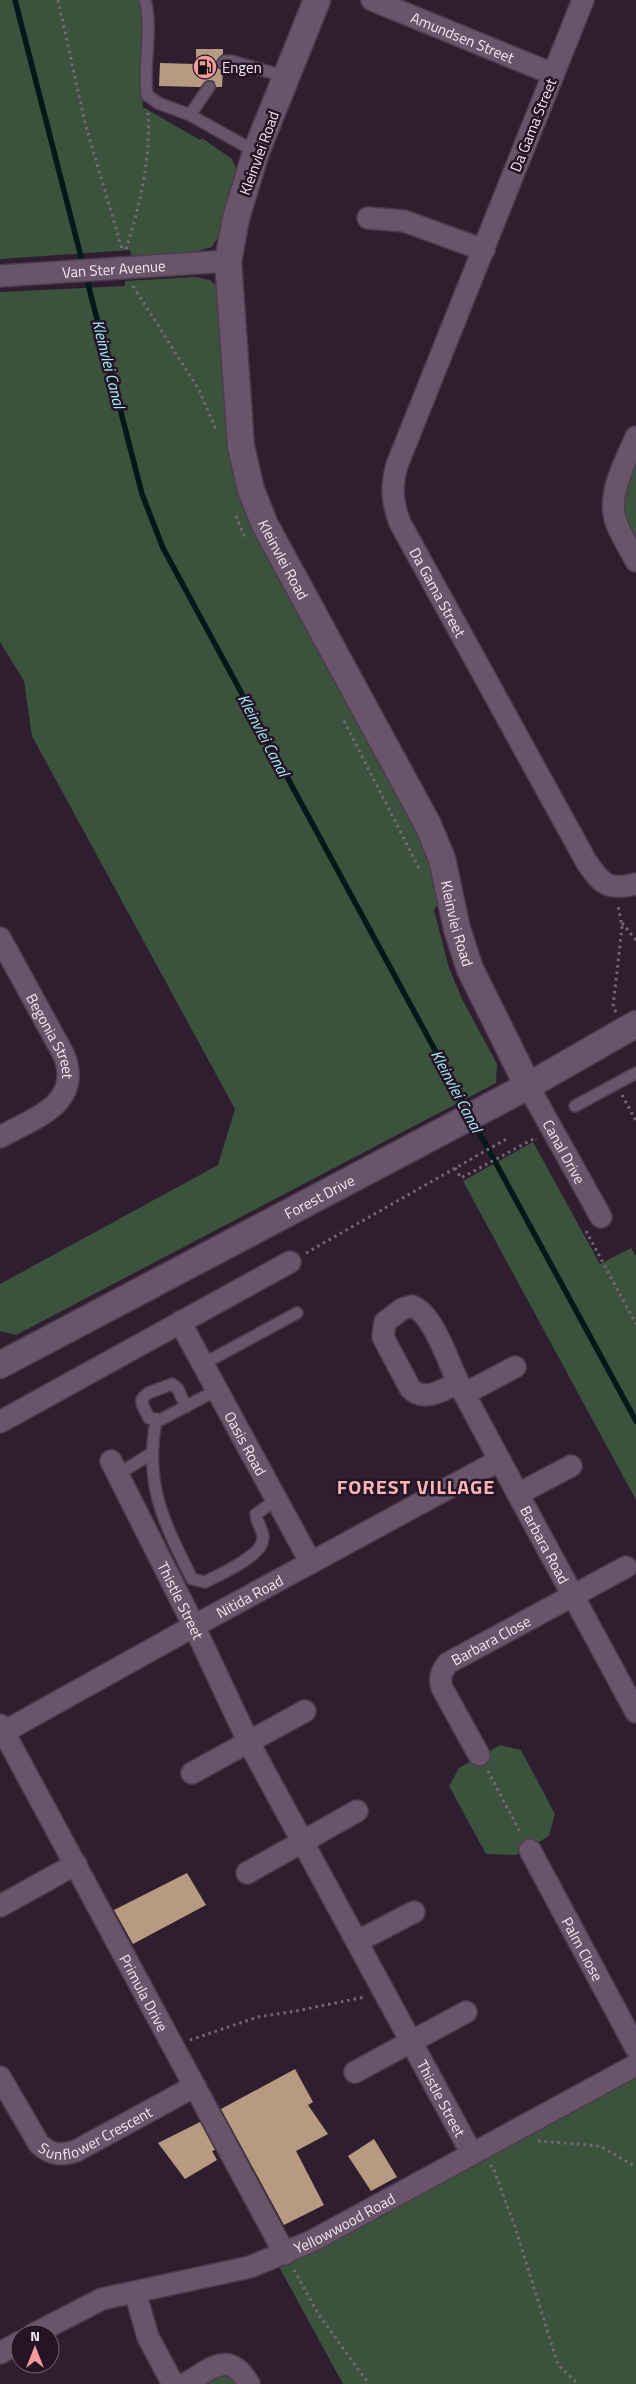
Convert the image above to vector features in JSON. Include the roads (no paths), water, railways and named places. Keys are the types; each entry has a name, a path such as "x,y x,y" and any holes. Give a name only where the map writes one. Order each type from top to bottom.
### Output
{"street":[{"name":"Kleinvlei Road","path":"317,0 256,152 236,218 228,261 241,447 250,490 265,526 428,825 442,859 457,929 470,969 528,1086"},
{"name":"Amundsen Street","path":"372,0 553,74"},
{"name":"Da Gama Street","path":"583,0 397,465 393,500 400,523 586,861 596,876 609,886 623,887 636,884"},
{"path":"368,218 404,221 484,250"},
{"name":"Van Ster Avenue","path":"0,276 228,261"},
{"path":"636,437 616,488 613,507 618,528 636,561"},
{"name":"Begonia Street","path":"0,938 64,1055 69,1074 65,1092 56,1105 0,1137"},
{"name":"Forest Drive","path":"1,1362 528,1086 626,1019"},
{"name":"Canal Drive","path":"528,1086 602,1217"},
{"path":"0,1422 290,1262"},
{"name":"Oasis Road","path":"180,1322 311,1563"},
{"name":"Barbara Road","path":"515,1367 461,1389 573,1595 633,1698"},
{"name":"Nitida Road","path":"1,1730 500,1460"},
{"name":"Barbara Road","path":"518,1494 571,1466"},
{"name":"Thistle Street","path":"114,1468 194,1626 249,1742 472,2154"},
{"name":"Barbara Road","path":"573,1595 626,1567"},
{"name":"Barbara Close","path":"479,1755 442,1688 440,1679 442,1670 448,1664 573,1595"},
{"path":"192,1773 305,1711"},
{"name":"Primula Drive","path":"1,1730 76,1864 285,2254"},
{"path":"247,1873 357,1811"},
{"name":"Palm Close","path":"530,1850 636,2048"},
{"path":"0,1906 76,1864"},
{"path":"358,1941 414,1912"},
{"name":"Thistle Street","path":"355,2072 466,2012"},
{"name":"Yellowwood Road","path":"53,2324 102,2299 250,2267 285,2254 636,2065"},
{"name":"Sunflower Crescent","path":"0,2077 39,2144 48,2152 57,2154 76,2150 195,2086"},
{"path":"135,2292 148,2338 173,2384"},
{"path":"185,2384 215,2366 225,2364 239,2368 249,2384"}],"lane":[{"path":"145,0 148,13 145,80 147,95 158,103 190,115 256,152"},
{"path":"223,63 231,61 287,77"},
{"path":"190,115 208,87"},
{"path":"575,1106 636,1073"},
{"path":"203,1364 297,1313"},
{"path":"186,1407 178,1389 172,1384 143,1396 142,1404 149,1418 156,1420 186,1407 217,1390"},
{"path":"156,1420 152,1453 153,1482 156,1499 192,1579 198,1582 206,1582 255,1554 262,1546 264,1537 256,1514 276,1500"},
{"path":"114,1468 152,1453"}],"waterway":[{"name":"Kleinvlei Canal","path":"15,0 142,494 163,548 468,1111"},
{"name":"Kleinvlei Canal","path":"473,1121 636,1421"}],"place":[{"name":"Engen","path":"205,67"}],"district":[{"name":"FOREST VILLAGE","path":"416,1486"}]}
